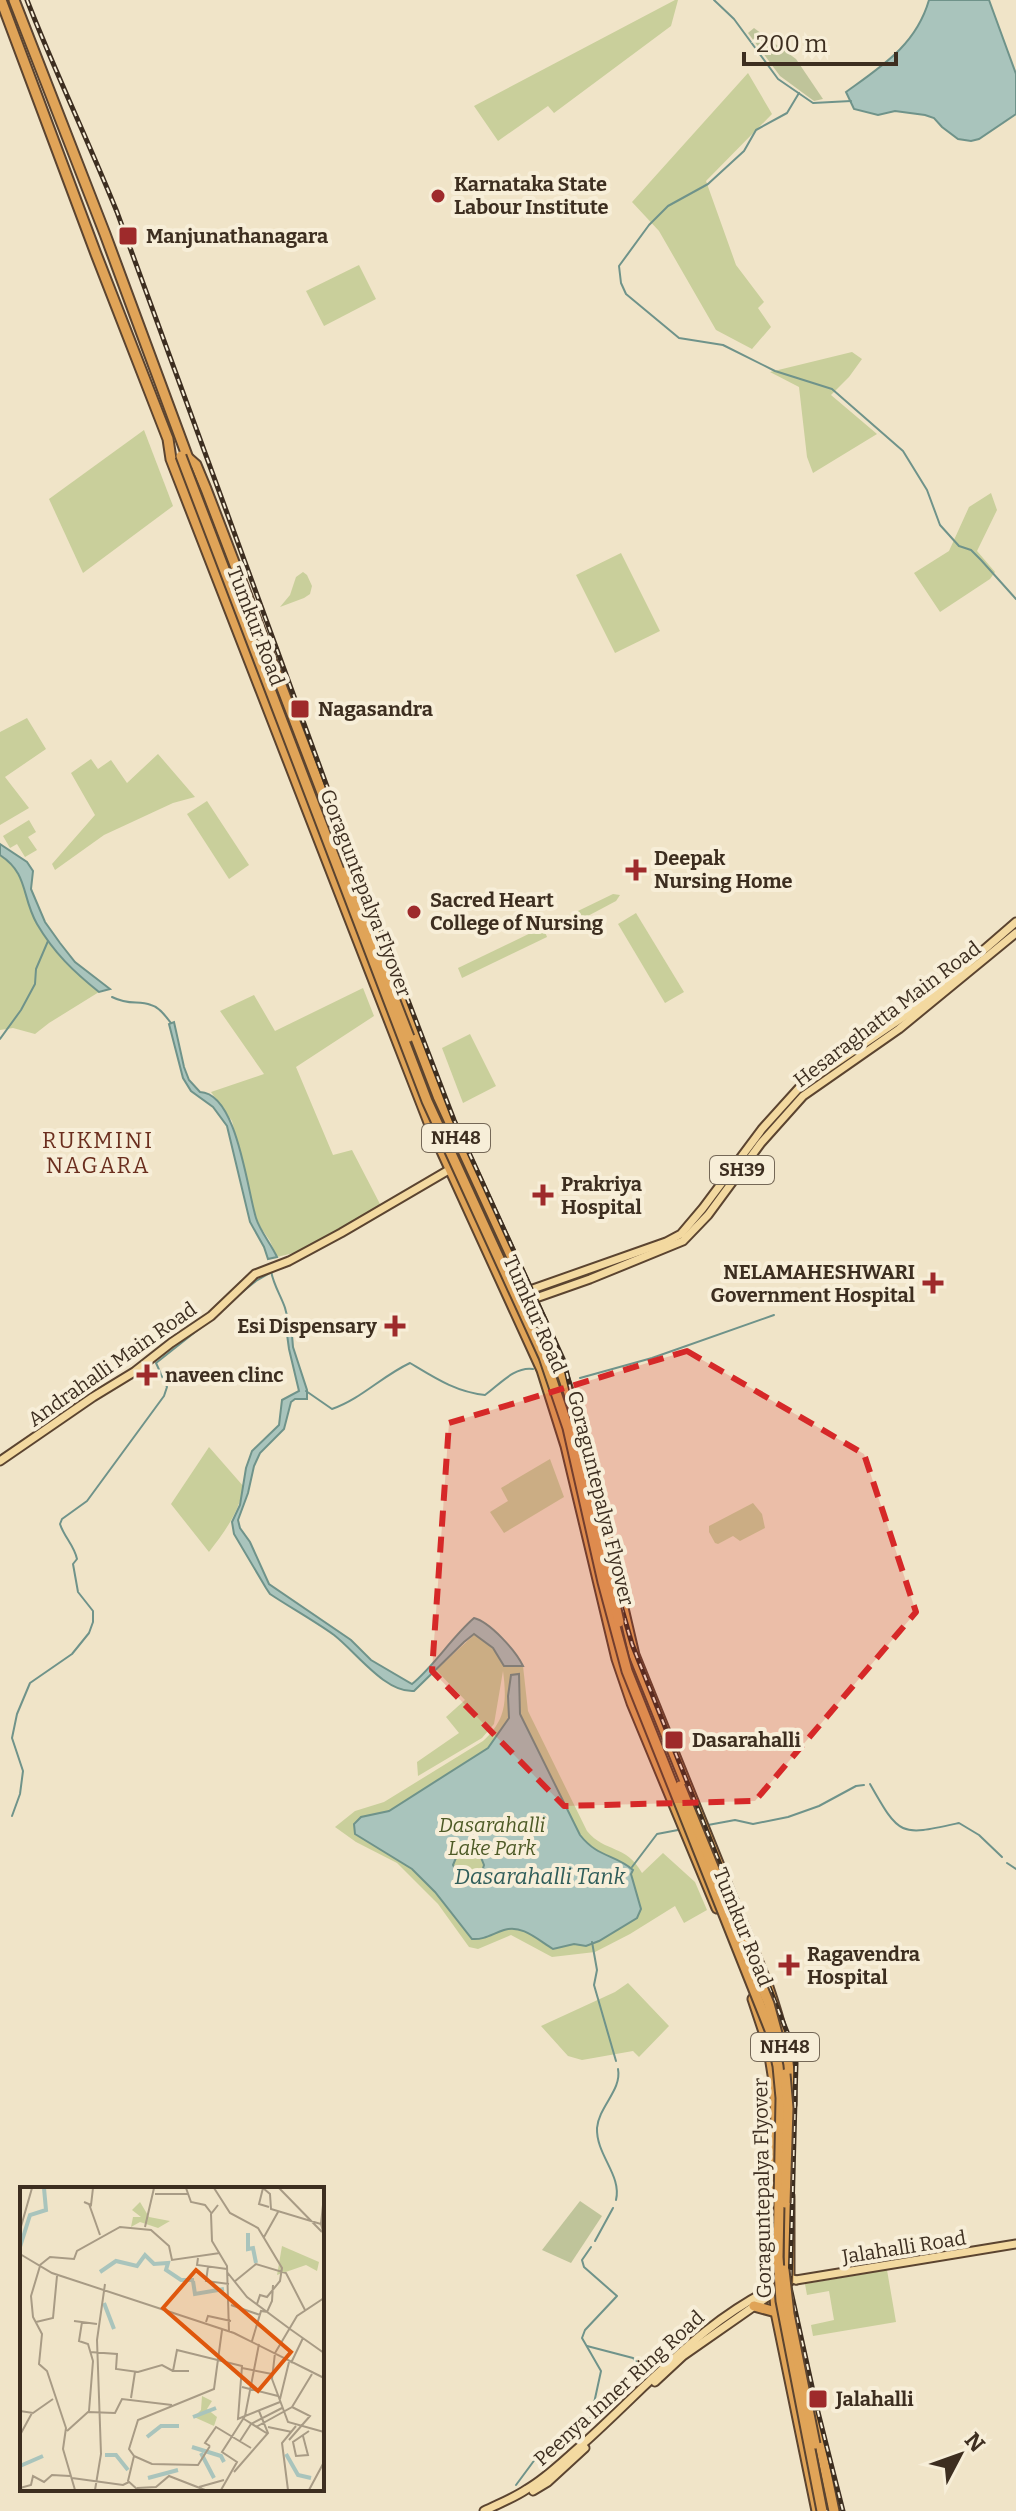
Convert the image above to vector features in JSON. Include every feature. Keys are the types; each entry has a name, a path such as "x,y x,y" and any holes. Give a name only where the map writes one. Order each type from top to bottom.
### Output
{"highway":[{"name":"NH48","path":"1,0 168,439"},
{"name":"NH48","path":"14,0 187,461"},
{"name":"Goraguntepalya Flyover","path":"168,439 187,461 431,1095 557,1374 575,1432 634,1672 775,2025 787,2088 784,2248 787,2299 831,2511"},
{"name":"Tumkur Road","path":"168,439 171,459 417,1097 509,1302 538,1358 559,1418 617,1659 753,1998 772,2065 776,2112 772,2248 776,2312 820,2511"},
{"name":"Goraguntepalya Flyover","path":"187,461 427,1101 549,1371 568,1428 627,1671 770,2030 782,2107 778,2257 781,2301 820,2511"},
{"name":"Tumkur Road","path":"187,461 196,465 206,489 452,1129 550,1340 574,1407 634,1655 768,1987 787,2054 791,2093 787,2248 791,2282 831,2511"},
{"path":"377,987 394,981"},
{"path":"754,2306 776,2312"}],"main road":[{"name":"Hesaraghatta Main Road","path":"509,1302 681,1234 762,1129 799,1088 918,1007 1016,922"},
{"name":"Hesaraghatta Main Road","path":"529,1295 590,1279 683,1241 708,1215 761,1143 803,1096 899,1029 1016,933"},
{"name":"Andrahalli Main Road","path":"0,1461 139,1369 211,1316 251,1277 341,1233 447,1171"},
{"name":"Jalahalli Road","path":"774,2290 791,2282 1016,2244"},
{"name":"Peenya Inner Ring Road","path":"495,2511 548,2482 683,2356 774,2290"},
{"name":"Peenya Inner Ring Road","path":"484,2511 530,2488 597,2431 696,2337 753,2297 774,2290"}],"highlighted area":[{"path":"687,1351 864,1454 916,1612 755,1801 564,1806 432,1671 449,1423"}],"green space":[{"path":"678,0 671,26 554,113 548,106 498,141 474,106"},
{"path":"754,28 796,59 823,99 814,101 780,76 748,33"},
{"path":"748,73 772,114 706,181 736,265 764,302 758,308 771,327 752,349 716,330 659,231 632,202"},
{"path":"359,265 376,299 324,326 306,291"},
{"path":"852,352 862,359 831,395 877,434 813,473 807,457 799,387 770,372"},
{"path":"144,430 173,506 83,573 49,499"},
{"path":"991,493 997,510 977,551 995,572 990,579 940,612 914,573 949,551 969,507"},
{"path":"621,553 660,631 615,653 576,575"},
{"path":"303,572 312,586 310,594 280,607 290,595 296,577"},
{"path":"27,718 46,749 5,777 29,808 0,825 0,732"},
{"path":"158,754 195,797 173,803 104,835 55,870 52,864 95,815 71,773 91,759 98,769 111,760 127,783"},
{"path":"207,801 249,865 229,879 187,814"},
{"path":"29,820 36,832 28,837 37,850 25,857 17,844 10,848 3,836"},
{"path":"0,855 16,870 32,914 50,944 99,992 35,1034 13,1028 0,1030"},
{"path":"613,894 620,895 616,901 554,934 549,925"},
{"path":"636,913 684,992 665,1003 618,924"},
{"path":"543,927 547,937 462,978 458,968"},
{"path":"363,988 374,1016 296,1067 333,1155 352,1150 381,1206 302,1251 277,1257 257,1222 232,1121 211,1092 264,1074 220,1011 254,995 275,1031"},
{"path":"470,1034 496,1086 463,1103 442,1048"},
{"path":"209,1447 244,1487 235,1514 209,1552 171,1504"},
{"path":"550,1459 564,1497 504,1533 490,1512 508,1501 501,1488"},
{"path":"753,1503 762,1514 765,1528 740,1541 733,1536 715,1543 709,1526"},
{"name":"Dasarahalli Tank","path":"475,1634 493,1648 504,1666 523,1666 528,1711 587,1831 601,1843 629,1857 642,1873 663,1853 695,1882 707,1910 684,1923 675,1906 595,1952 552,1957 511,1935 478,1949 469,1947 438,1904 397,1863 356,1842 335,1827 355,1811 384,1802 491,1733 503,1709 503,1671 494,1724 482,1738 418,1776 417,1762 459,1733 446,1717 465,1700 436,1670"},
{"path":"628,1983 669,2026 639,2057 633,2051 582,2060 568,2056 541,2026 615,1992"},
{"path":"580,2201 602,2216 571,2263 542,2250"},
{"path":"887,2270 896,2322 813,2336 811,2325 834,2320 829,2291 807,2295 805,2284"}],"water":[{"path":"929,0 989,0 1016,74 1016,114 979,139 958,139 934,118 925,115 895,111 878,115 854,109 846,92 907,42 916,30"},
{"path":"0,844 27,862 33,871 31,889 45,922 60,943 75,962 110,989 99,992 50,944 32,914 16,870 0,855"},
{"path":"174,1022 189,1080 200,1092 213,1097 232,1125 256,1218 277,1257 268,1259 250,1222 227,1126 213,1107 191,1091 183,1078 169,1024"},
{"path":"291,1323 293,1347 307,1399 291,1402 284,1429 260,1453 238,1520 269,1584 351,1640 371,1660 412,1684 474,1618 502,1638 523,1666 504,1666 493,1648 474,1634 414,1691 403,1690 382,1679 334,1635 270,1594 234,1534 232,1522 240,1505 252,1451 279,1425 282,1400 299,1391 286,1327"},
{"name":"Dasarahalli Tank","path":"519,1674 520,1714 580,1835 593,1848 633,1870 631,1874 641,1909 637,1918 586,1946 574,1944 553,1949 517,1929 472,1939 435,1892 412,1869 355,1834 354,1824 361,1817 389,1811 488,1748 509,1718 511,1675","holes":["468,1849 480,1855 484,1865 481,1875 468,1881 459,1877 453,1865 458,1853"]}],"waterway":[{"path":"714,0 734,19 778,79 813,103 851,101"},
{"path":"799,93 787,113 756,130 744,151 708,184 668,206 649,225 619,266 621,283 626,294 679,338 723,345 775,371 832,389 903,451 927,490 940,525 959,546 971,550 1016,599"},
{"path":"0,1039 35,984 36,969 48,941"},
{"path":"112,997 154,1006 171,1023"},
{"path":"271,1271 288,1324"},
{"path":"236,1297 270,1273"},
{"path":"580,1378 652,1358 774,1315"},
{"path":"12,1816 20,1794 23,1771 12,1738 17,1714 30,1683 72,1654 89,1633 93,1622 93,1611 78,1592 73,1564 76,1554 60,1524 62,1519 87,1501 164,1396 167,1387 156,1363 204,1325"},
{"path":"306,1391 332,1409 410,1363 455,1388 485,1395 514,1373 533,1369"},
{"path":"870,1784 888,1814 904,1828 924,1830 959,1823 979,1835 1002,1857"},
{"path":"708,1825 735,1820 753,1824 788,1817 864,1785"},
{"path":"632,1867 657,1834 678,1830"},
{"path":"1007,1863 1016,1869"},
{"path":"592,1942 597,1970 594,1985 616,2061"},
{"path":"616,2200 615,2182 600,2147 597,2128 617,2084 618,2069"},
{"path":"595,2241 613,2208"},
{"path":"581,2426 591,2417 601,2371 582,2338 585,2330 617,2296 584,2267 582,2260 591,2247"},
{"path":"587,2346 633,2358 646,2373"},
{"path":"543,2454 565,2437"},
{"path":"516,2485 536,2458"}],"railway":[{"path":"27,0 117,212 348,844 454,1120 564,1361 632,1644 789,2037 796,2063 790,2287 843,2511"}],"place":[{"name":"Karnataka State Labour Institute","path":"438,196"},
{"name":"Manjunathanagara","path":"128,236"},
{"name":"Nagasandra","path":"300,709"},
{"name":"Deepak Nursing Home","path":"636,870"},
{"name":"Sacred Heart College of Nursing","path":"414,912"},
{"name":"Prakriya Hospital","path":"543,1195"},
{"name":"NELAMAHESHWARI Government Hospital","path":"933,1283"},
{"name":"Esi Dispensary","path":"395,1326"},
{"name":"naveen clinc","path":"147,1375"},
{"name":"Dasarahalli","path":"674,1740"},
{"name":"Ragavendra Hospital","path":"789,1965"},
{"name":"Jalahalli","path":"818,2399"}],"district":[{"name":"RUKMINI NAGARA","path":"98,1152"}],"park label":[{"name":"Dasarahalli Lake Park","path":"492,1836"}]}
